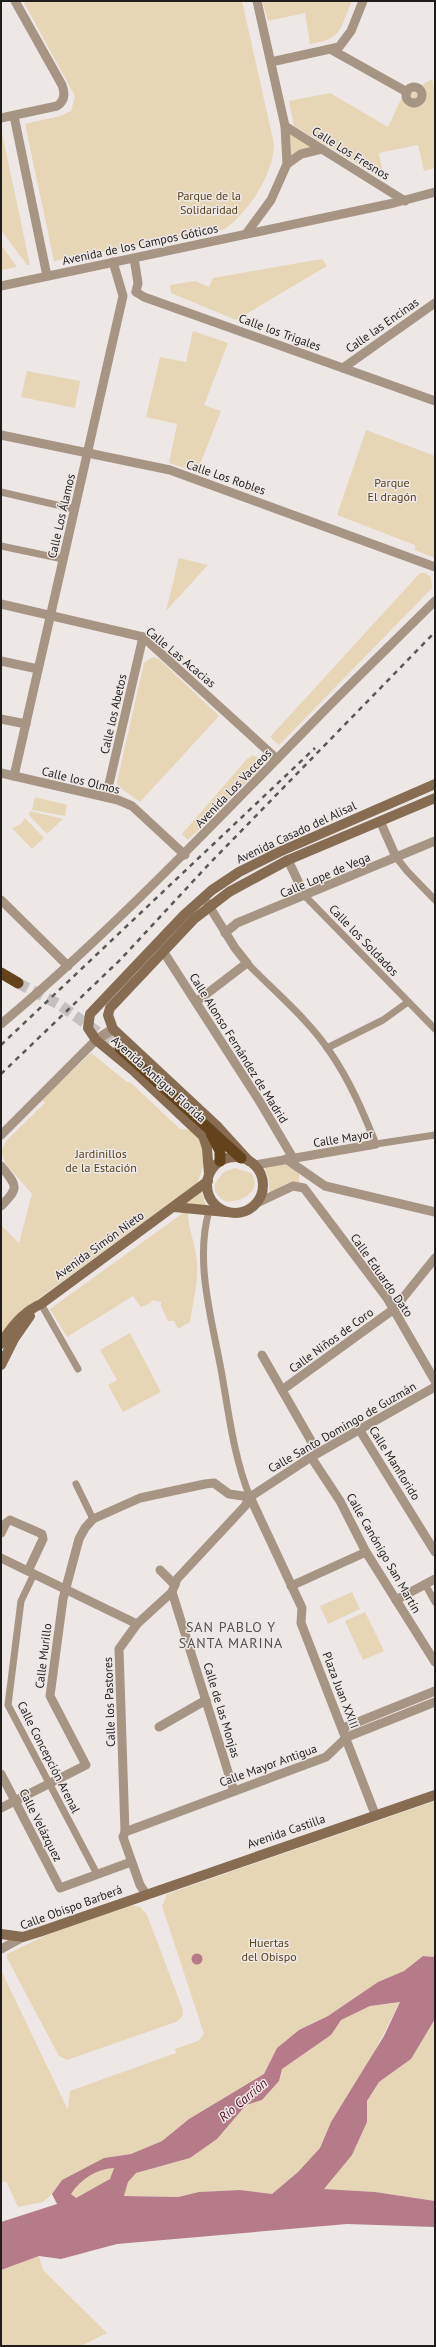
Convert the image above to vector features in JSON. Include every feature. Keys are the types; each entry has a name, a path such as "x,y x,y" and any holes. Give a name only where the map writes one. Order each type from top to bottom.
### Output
{"highway":[{"path":"1,973 18,983"},
{"path":"120,1048 208,1128 248,1161"},
{"path":"208,1128 217,1142 220,1161"}],"main road":[{"name":"Avenida Casado del Alisal","path":"113,1029 108,1015 110,1008 194,919 206,902 239,872 279,852 435,784"},
{"name":"Avenida Casado del Alisal","path":"88,1028 90,1014 184,915 206,902 229,892 288,860 435,798"},
{"name":"Avenida Antigua Florida","path":"88,1028 96,1040 135,1072 203,1136 207,1148 209,1178"},
{"name":"Avenida Antigua Florida","path":"113,1029 218,1127 248,1161"},
{"path":"174,1208 231,1213 245,1211 256,1203 263,1191 263,1184 259,1170 248,1161 234,1157 220,1161 209,1178 211,1199 220,1208 231,1213"},
{"name":"Avenida Simón Nieto","path":"1,1344 30,1308 40,1304 174,1208 209,1178"},
{"name":"Avenida Simón Nieto","path":"1,1365 14,1339 40,1304"},
{"path":"1,1354 5,1345 14,1339"},
{"name":"Avenida Castilla","path":"146,1894 375,1814 435,1795"},
{"name":"Calle Obispo Barberá","path":"23,1937 146,1894"},
{"path":"1,1934 23,1937"}],"street":[{"path":"1,118 57,106 61,104 64,95 62,85 15,1"},
{"path":"246,234 271,200 287,164 285,126 257,1"},
{"path":"271,62 332,50 346,40 364,1"},
{"path":"332,50 407,92"},
{"path":"14,116 47,276"},
{"name":"Calle Los Fresnos","path":"285,126 405,201"},
{"path":"287,164 301,154 322,149"},
{"name":"Avenida de los Campos Góticos","path":"1,286 405,201 435,192"},
{"name":"Avenida de los Campos Góticos","path":"425,195 435,195"},
{"path":"137,272 148,255"},
{"path":"123,296 136,292 137,272 134,258"},
{"name":"Calle Los Álamos","path":"14,776 123,296 113,262"},
{"name":"Calle los Trigales","path":"136,292 144,297 435,401"},
{"name":"Calle las Encinas","path":"343,368 435,303"},
{"name":"Calle Los Robles","path":"1,435 170,470 435,567"},
{"path":"1,492 74,509"},
{"path":"1,546 63,559"},
{"name":"Avenida Los Vacceos","path":"1,1024 68,966 185,855 277,759 435,601"},
{"name":"Calle Las Acacias","path":"1,604 143,637 277,759"},
{"name":"Calle los Abetos","path":"106,797 143,637"},
{"path":"1,661 38,669"},
{"path":"1,719 26,724"},
{"name":"Calle los Olmos","path":"1,773 106,797 132,806 185,855"},
{"path":"380,821 396,858 435,900"},
{"name":"Calle Lope de Vega","path":"225,932 237,923 435,841"},
{"name":"Calle los Soldados","path":"288,860 304,896 435,1029"},
{"path":"1,900 68,966"},
{"path":"206,902 247,963 305,1021 328,1049 351,1085 376,1144"},
{"name":"Calle Alonso Fernández de Madrid","path":"163,951 260,1102 289,1158"},
{"path":"196,1002 247,963"},
{"path":"328,1049 383,1020 408,1002"},
{"path":"1,1134 96,1040 113,1029"},
{"name":"Calle Mayor","path":"248,1161 289,1158 435,1135"},
{"path":"289,1158 325,1186 435,1212"},
{"path":"1,1166 14,1182 16,1188 14,1194 1,1206"},
{"name":"Calle Eduardo Dato","path":"256,1203 293,1186 304,1188 394,1309 435,1381"},
{"path":"76,1484 93,1520 140,1498 210,1483 217,1484 229,1494 250,1497 235,1443 205,1277 204,1246 209,1211"},
{"name":"Calle Niños de Coro","path":"282,1390 394,1309 435,1258"},
{"path":"40,1304 78,1369"},
{"name":"Calle Canónigo San Martín","path":"262,1355 282,1390 314,1455 346,1512 366,1552 434,1658"},
{"name":"Calle Santo Domingo de Guzmán","path":"250,1497 314,1455 435,1387"},
{"name":"Calle Manflorido","path":"359,1429 435,1552"},
{"name":"Calle los Pastores","path":"146,1894 140,1885 123,1837 125,1832 119,1649 137,1624 173,1588 177,1579 245,1506 250,1497"},
{"name":"Plaza Juan XXIII","path":"250,1497 302,1608 301,1623 345,1732 347,1746 375,1814"},
{"path":"1,1533 6,1523 10,1520 42,1534 43,1539 32,1573"},
{"name":"Calle Murillo","path":"49,1784 86,1765 50,1696 65,1590 79,1539 85,1528 93,1520"},
{"path":"292,1586 366,1552"},
{"path":"1,1559 137,1624"},
{"path":"160,1570 173,1588"},
{"name":"Calle Concepción Arenal","path":"32,1573 22,1601 5,1705 97,1874"},
{"path":"396,1600 435,1579"},
{"path":"425,1584 435,1602"},
{"name":"Calle de las Monjas","path":"173,1588 234,1791"},
{"name":"Calle Mayor Antigua","path":"125,1832 326,1757 345,1732 435,1691"},
{"path":"159,1727 206,1700"},
{"name":"Calle Mayor Antigua","path":"345,1732 435,1702"},
{"name":"Calle Velázquez","path":"1,1774 60,1888 97,1874"},
{"path":"1,1808 49,1784"},
{"path":"97,1874 131,1862"},
{"name":"Calle Obispo Barberá","path":"3,1947 23,1937"}],"green space":[{"name":"Parque de la Solidaridad","path":"23,1 242,1 274,144 273,156 265,180 251,202 234,221 225,229 54,261 25,124 60,116 71,111 75,96"},
{"path":"262,1 352,1 339,31 329,39 310,44 305,13 268,21"},
{"path":"432,79 435,95 435,168 424,171 418,145 379,153 384,180 294,126 289,101 330,93 388,127 402,97"},
{"path":"285,126 322,149 287,164"},
{"path":"1,128 30,265 27,265 1,230"},
{"path":"1,245 17,267 1,270"},
{"path":"322,259 327,266 236,320 171,293 170,285 195,281 209,287 213,278"},
{"path":"193,331 228,343 204,405 221,411 197,472 169,463 177,424 146,417 160,357 186,362"},
{"path":"27,371 80,381 75,408 21,397"},
{"name":"Parque El dragón","path":"366,430 435,456 435,558 415,550 415,545 337,515"},
{"path":"179,558 208,565 166,611"},
{"path":"420,573 425,573 431,577 432,588 279,745 270,737"},
{"path":"153,657 159,659 219,716 140,802 119,787 117,782 144,663"},
{"path":"253,755 260,759 260,769 188,840 182,834 247,759"},
{"path":"35,797 67,805 65,816 32,810"},
{"path":"30,811 63,819 47,834 29,815"},
{"path":"25,818 44,838 32,849 12,828 21,824"},
{"name":"Jardinillos de la Estación","path":"91,1053 127,1082 131,1083 180,1129 193,1130 203,1149 204,1156 200,1176 197,1183 38,1299 1,1338 1,1225 19,1243 32,1194 5,1163 1,1151 7,1140 45,1103 42,1100"},
{"path":"282,1163 299,1172 299,1183 287,1183 272,1192 269,1191 269,1179 264,1167"},
{"path":"235,1168 251,1173 255,1185 252,1191 243,1198 224,1201 215,1192 215,1183 224,1172"},
{"path":"201,1191 206,1205 183,1205"},
{"path":"183,1213 188,1213 197,1264 197,1281 190,1322 178,1329 174,1321 168,1321 161,1306 161,1302 152,1300 151,1303 141,1307 133,1296 67,1337 50,1309"},
{"path":"130,1333 161,1392 123,1412 108,1385 117,1380 100,1350"},
{"path":"352,1592 360,1609 328,1624 320,1606"},
{"path":"365,1612 384,1651 363,1660 345,1621"},
{"name":"Huertas del Obispo","path":"435,1801 435,1957 423,1956 404,1971 378,1982 328,2016 299,2030 277,2048 264,2074 189,2119 162,2141 131,2154 104,2158 62,2180 52,2194 43,2202 18,2207 6,2181 1,2183 1,1970 68,2110 70,2091 176,2053 175,2049 198,2041 204,2034 162,1906 167,1894"},
{"path":"131,1905 140,1907 147,1915 183,2010 182,2017 176,2022 67,2060 59,2056 7,1958 7,1954 51,1933"},
{"path":"400,2002 370,2060 331,2122 320,2148 298,2172 272,2194 240,2190 199,2192 178,2197 124,2196 128,2182 136,2173 190,2158 217,2139 246,2105 262,2100 279,2081 282,2069 331,2035 340,2020 370,2006"},
{"path":"435,2019 435,2201 375,2192 324,2189 352,2155 367,2122 367,2101 379,2082 411,2059"},
{"path":"114,2167 111,2179 76,2199 71,2194 84,2179 94,2173"},
{"path":"39,2256 43,2270 107,2333 81,2346 1,2346 1,2270"}],"water":[{"path":"195,1954 199,1954 201,1955 201,1963 195,1964 192,1961 192,1957"},
{"name":"Río Carrión","path":"423,1956 435,1957 435,2019 411,2059 379,2082 367,2101 367,2122 352,2155 324,2189 375,2192 435,2201 435,2227 347,2224 117,2244 61,2259 39,2256 1,2270 1,2222 57,2204 52,2194 62,2180 104,2158 131,2154 162,2141 189,2119 264,2074 277,2048 299,2030 328,2016 378,1982 404,1971","holes":["400,2002 384,2036 331,2122 320,2148 298,2172 272,2194 240,2190 199,2192 178,2197 124,2196 128,2182 136,2173 190,2158 217,2139 246,2105 262,2100 279,2081 282,2069 331,2035 341,2020 370,2006","114,2168 110,2179 76,2198 71,2194 84,2179 101,2170"]}],"tunnel":[{"path":"18,983 60,1005 120,1048"}],"railway":[{"path":"1,1074 121,959 210,863 435,632"},
{"path":"1,1045 315,748"}],"district":[{"name":"SAN PABLO Y SANTA MARINA","path":"231,1636"}]}
